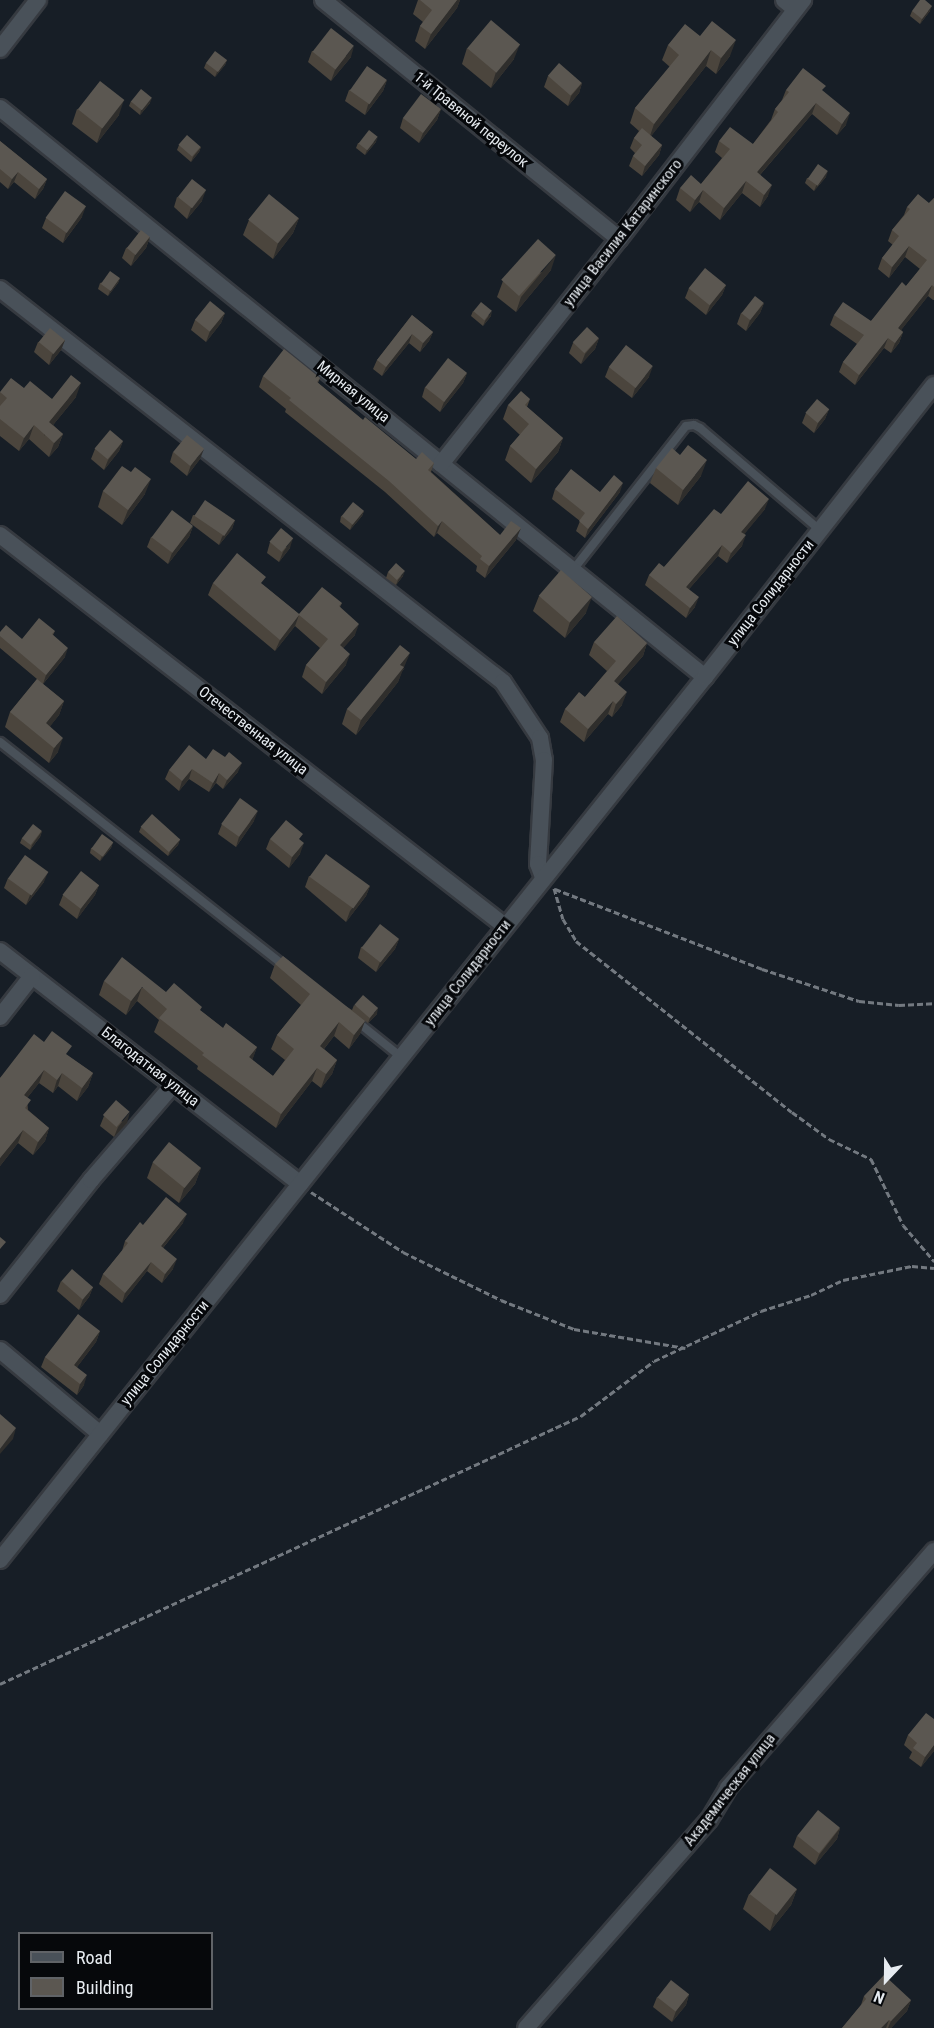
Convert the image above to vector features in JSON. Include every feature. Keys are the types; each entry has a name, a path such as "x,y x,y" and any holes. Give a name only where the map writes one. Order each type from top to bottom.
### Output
{"street":[{"path":"0,49 38,0"},
{"name":"1-й Травяной переулок","path":"323,0 619,239"},
{"name":"улица Василия Катаринского","path":"441,464 619,239 794,3"},
{"name":"Мирная улица","path":"0,108 705,677"},
{"path":"0,289 503,682 540,738 544,760 538,864 543,877"},
{"name":"улица Солидарности","path":"0,1560 543,877 705,677 934,385"},
{"name":"Отечественная улица","path":"0,535 505,926"},
{"name":"Благодатная улица","path":"0,951 300,1184"},
{"path":"0,1017 32,976"},
{"path":"0,1295 91,1180 172,1085"},
{"path":"0,1350 100,1434"},
{"name":"Академическая улица","path":"526,2028 709,1820 728,1788 934,1551"}],"lane":[{"path":"573,570 686,426 694,425 700,428 820,530"},
{"path":"0,742 289,968"},
{"path":"345,1013 401,1057"}],"path":[{"path":"543,877 555,890 762,969 849,999 899,1005 934,1003"},
{"path":"555,890 563,919 576,941 792,1112 829,1139 871,1159 903,1226 934,1261"},
{"path":"300,1184 403,1252 501,1300 574,1329 687,1348"},
{"path":"0,1684 581,1416 654,1361 687,1348 761,1311 812,1295 843,1280 912,1266 934,1268"}],"building":[{"path":"420,0 457,0 431,34 420,26 432,10"},
{"path":"920,0 925,0 932,6 922,19 912,11"},
{"path":"491,20 520,44 496,73 467,48"},
{"path":"712,21 736,40 721,58 711,50 654,124 635,108 679,55 668,45 685,24 700,36"},
{"path":"331,28 354,46 335,69 313,52"},
{"path":"215,51 227,60 218,72 206,63"},
{"path":"559,63 582,83 570,96 548,76"},
{"path":"367,66 387,80 369,104 350,91"},
{"path":"803,68 826,86 822,90 850,113 842,124 816,103 757,172 772,185 764,195 746,181 724,208 703,190 695,200 680,188 691,175 701,184 730,149 719,141 730,127 753,144 778,112 775,109 789,92 786,90"},
{"path":"100,81 124,100 102,128 78,109"},
{"path":"141,89 152,98 142,110 131,101"},
{"path":"421,94 441,109 423,133 403,118"},
{"path":"642,128 662,145 645,166 633,156 642,145 634,138"},
{"path":"369,130 378,137 367,150 359,143"},
{"path":"187,135 201,147 192,157 178,145"},
{"path":"0,141 47,179 39,189 18,172 12,179 0,169"},
{"path":"818,164 828,171 818,186 808,179"},
{"path":"192,179 206,190 192,208 178,197"},
{"path":"65,191 86,206 67,233 46,218"},
{"path":"269,194 299,218 278,244 248,220"},
{"path":"918,194 929,203 934,198 934,287 932,285 898,328 903,332 895,343 888,338 859,375 843,362 864,335 834,315 843,302 871,321 902,282 906,286 927,260 909,246 892,267 882,258 899,236 892,230 910,209 907,207"},
{"path":"141,230 150,237 136,255 127,248"},
{"path":"538,239 556,255 519,296 501,280"},
{"path":"705,268 726,285 710,305 689,288"},
{"path":"110,271 120,278 111,291 101,284"},
{"path":"755,296 764,303 750,320 741,313"},
{"path":"210,301 225,313 210,332 195,320"},
{"path":"481,302 492,311 484,320 473,311"},
{"path":"412,315 433,332 423,343 412,334 386,367 377,360"},
{"path":"587,327 599,338 584,353 573,342"},
{"path":"50,328 65,340 53,354 39,342"},
{"path":"626,345 653,366 636,388 609,367"},
{"path":"284,349 320,378 317,382 363,420 365,417 416,459 422,452 434,463 428,470 500,535 511,521 521,528 489,566 480,559 482,556 442,521 438,526 389,481 263,376"},
{"path":"448,358 467,373 444,402 425,387"},
{"path":"71,375 81,383 49,422 63,434 54,443 34,425 24,438 0,419 0,406 7,398 0,392 11,378 24,388 30,381 52,399"},
{"path":"521,391 530,399 525,405 563,438 536,469 510,446 529,424 508,405"},
{"path":"817,399 829,409 818,423 805,413"},
{"path":"110,430 123,441 108,459 95,448"},
{"path":"187,435 204,449 190,466 173,452"},
{"path":"688,445 707,460 683,490 656,468 672,448 680,455"},
{"path":"122,466 131,472 135,467 151,479 128,510 103,491"},
{"path":"571,469 600,492 614,475 623,483 588,529 579,521 585,513 555,489"},
{"path":"748,481 769,499 741,532 746,535 731,553 722,545 686,587 699,597 690,608 649,575 659,563 664,567 714,509 721,514"},
{"path":"205,500 235,520 224,536 194,516"},
{"path":"353,502 364,511 353,525 342,516"},
{"path":"172,510 193,526 172,553 152,537"},
{"path":"281,528 293,538 282,552 269,542"},
{"path":"237,553 266,577 261,583 299,614 322,587 342,603 339,606 359,624 340,645 350,654 326,682 306,665 328,639 299,615 280,640 213,583"},
{"path":"396,563 405,571 397,580 388,572"},
{"path":"561,570 592,597 570,623 539,596"},
{"path":"617,616 647,643 614,681 627,692 616,704 613,701 588,729 565,709 579,692 585,697 616,661 594,642"},
{"path":"39,618 55,631 52,634 68,648 46,675 0,636 0,632 6,625 22,639"},
{"path":"400,645 410,653 400,665 404,667 361,720 347,709"},
{"path":"37,679 64,701 46,723 63,738 54,748 10,712"},
{"path":"189,745 206,759 213,749 225,757 229,752 242,763 227,780 219,773 213,783 192,769 182,781 169,770"},
{"path":"240,798 258,811 239,837 221,824"},
{"path":"152,814 180,839 169,852 141,827"},
{"path":"286,820 303,834 299,839 304,843 292,857 270,839"},
{"path":"33,824 42,831 31,845 22,838"},
{"path":"102,834 113,842 103,857 91,849"},
{"path":"326,854 370,886 353,908 310,877"},
{"path":"25,855 48,872 31,896 8,878"},
{"path":"81,871 99,885 81,909 63,895"},
{"path":"380,924 399,939 380,962 362,948"},
{"path":"283,956 365,1021 354,1035 339,1022 320,1046 337,1060 326,1074 317,1068 281,1114 202,1055 204,1053 159,1018 167,1009 142,987 131,1001 104,981 122,957 166,992 174,983 202,1007 200,1010 223,1028 226,1023 257,1047 249,1057 273,1076 294,1049 277,1035 310,994 275,964"},
{"path":"363,995 378,1008 370,1018 354,1005"},
{"path":"52,1031 72,1046 66,1054 93,1073 82,1088 62,1073 57,1080 44,1070 24,1095 31,1100 25,1108 49,1128 38,1142 23,1130 0,1158 0,1078 34,1034 44,1042"},
{"path":"116,1100 130,1112 116,1127 103,1115"},
{"path":"169,1142 201,1168 185,1188 153,1162"},
{"path":"166,1197 187,1214 161,1246 177,1259 165,1274 151,1262 125,1293 103,1274 128,1243 125,1241 140,1222 143,1225"},
{"path":"0,1237 6,1242 0,1249"},
{"path":"72,1269 93,1287 83,1299 62,1281"},
{"path":"78,1314 100,1331 74,1365 87,1375 80,1384 45,1357"},
{"path":"0,1414 16,1428 0,1449"},
{"path":"926,1713 934,1719 934,1745 925,1757 913,1748 917,1743 908,1735"},
{"path":"818,1810 840,1828 819,1853 797,1836"},
{"path":"770,1868 797,1889 776,1915 750,1894"},
{"path":"884,1975 911,2000 881,2028 842,2028 866,1999 864,1996"},
{"path":"671,1980 689,1994 676,2011 657,1997"}]}
